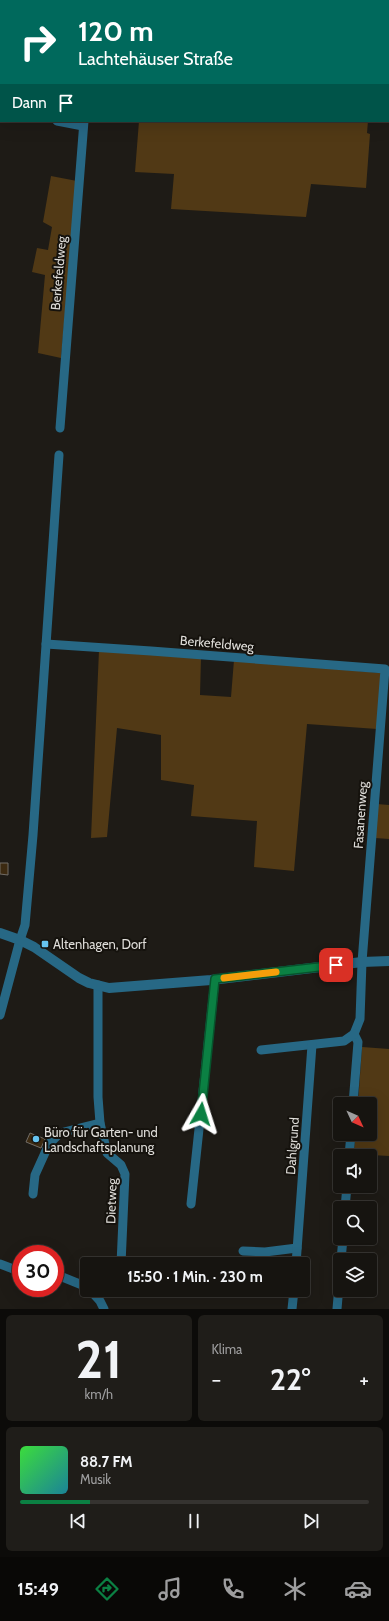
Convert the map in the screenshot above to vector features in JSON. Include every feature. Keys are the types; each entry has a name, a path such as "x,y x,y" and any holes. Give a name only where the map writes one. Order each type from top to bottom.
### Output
{"street":[{"path":"70,122 84,123"},
{"name":"Berkefeldweg","path":"60,428 84,123"},
{"path":"0,1015 25,925 59,455"},
{"name":"Berkefeldweg","path":"46,644 385,669"},
{"name":"Fasanenweg","path":"354,1034 360,1019 362,962 385,669"},
{"path":"0,933 20,940 43,952 79,978 98,986 121,988 362,962 389,961"},
{"path":"191,1204 215,979"},
{"name":"Dietweg","path":"98,986 98,1097 100,1123 107,1153 121,1165 125,1174 122,1257"},
{"path":"261,1050 344,1041 354,1034 358,1042 354,1097"},
{"name":"Dahlgrund","path":"296,1257 312,1045"},
{"path":"33,1194 35,1175 49,1144 60,1133 100,1123"},
{"path":"243,1250 265,1252 297,1248"},
{"path":"0,1264 12,1268"},
{"path":"64,1278 80,1284"},
{"path":"96,1297 104,1309"},
{"path":"292,1309 293,1297"},
{"path":"337,1309 338,1297"}],"shaded area":[{"path":"139,122 368,122 367,133 370,134 366,188 311,184 306,217 171,209 174,174 135,172"},
{"path":"51,176 77,181 61,358 38,353 45,275 32,272 37,248 48,250 52,227 43,222"},
{"path":"99,650 201,657 200,695 231,697 234,660 381,673 377,729 307,724 294,871 254,867 257,821 191,816 194,785 161,780 161,735 117,728 107,837 91,838"},
{"path":"377,804 389,805 389,839 375,838"},
{"path":"362,1047 389,1049 389,1156 377,1155 377,1149 354,1149 355,1141 377,1141 377,1097 358,1097"}],"building":[{"path":"0,863 8,863 8,875 0,874"},
{"name":"Büro für Garten- und Landschaftsplanung","path":"30,1133 45,1139 41,1148 26,1142"}],"slow traffic":[{"path":"224,978 276,972"}],"place":[{"name":"Altenhagen, Dorf","path":"45,944"},
{"name":"Büro für Garten- und Landschaftsplanung","path":"36,1139"}],"route":[{"path":"201,1114 215,979 336,965"}]}
